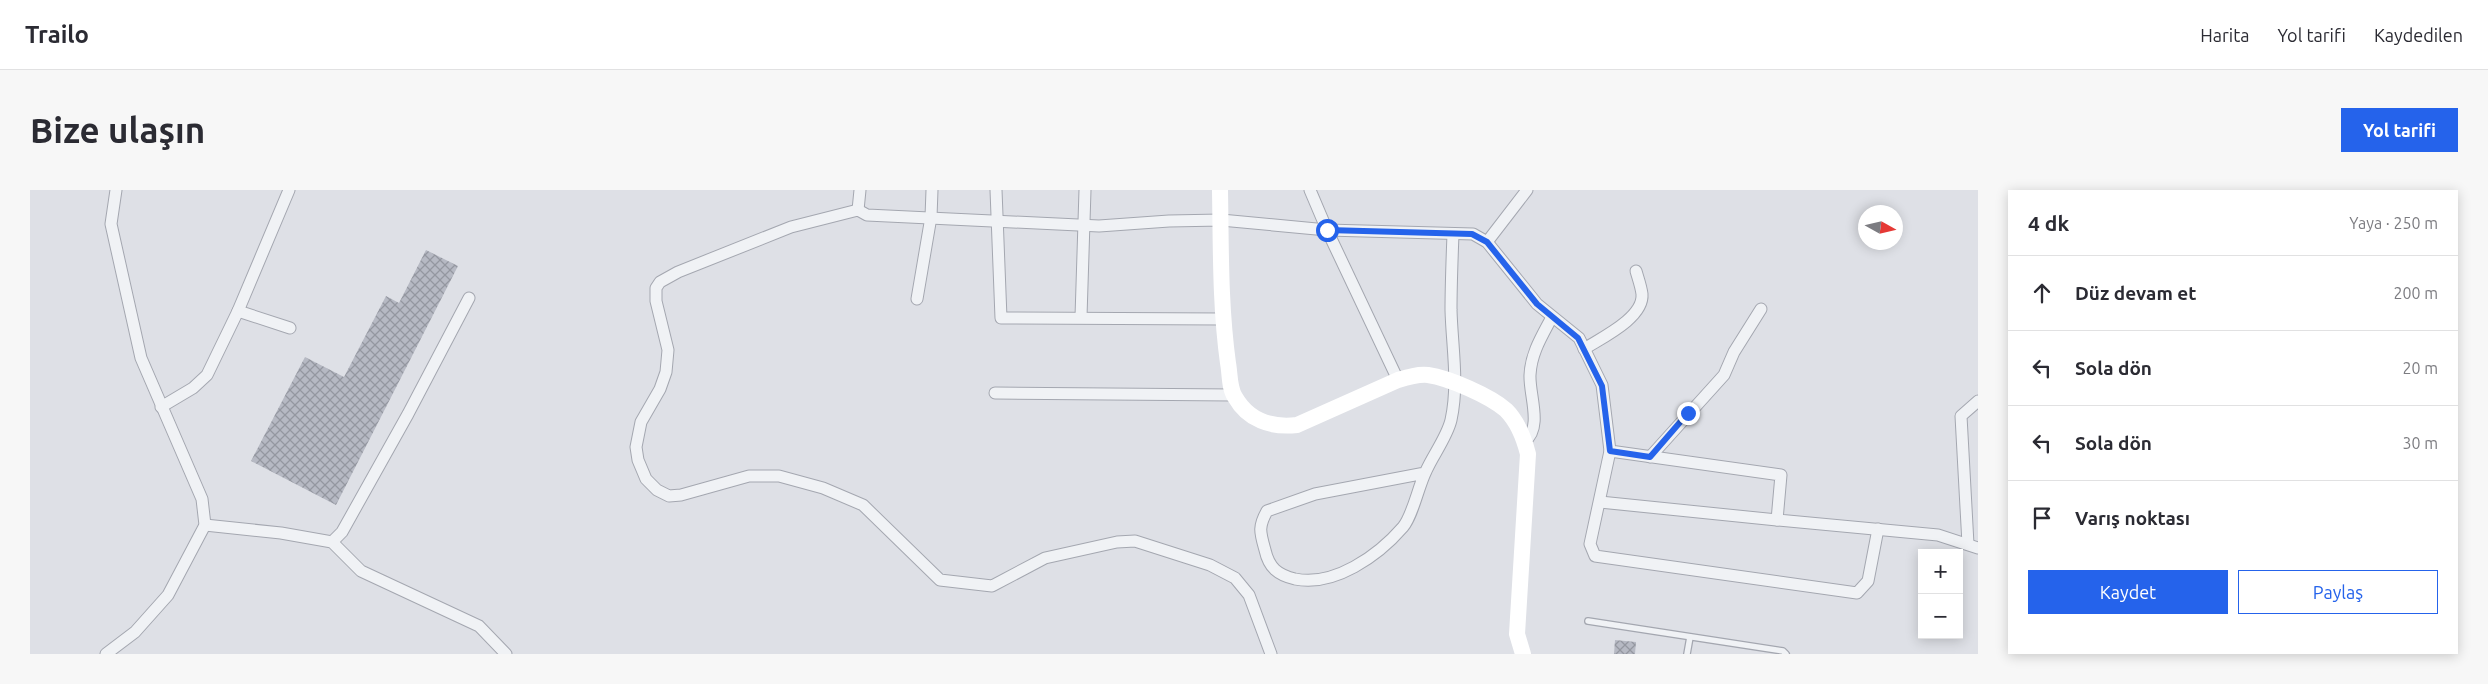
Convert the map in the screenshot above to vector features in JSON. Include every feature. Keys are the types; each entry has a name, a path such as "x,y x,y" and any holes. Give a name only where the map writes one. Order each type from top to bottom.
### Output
{"street":[{"path":"106,654 136,632 168,595 206,525 202,499 141,358 111,224 116,190"},
{"path":"161,407 194,388 206,374 238,311 289,190"},
{"path":"858,210 860,190"},
{"path":"917,299 931,217 932,190"},
{"path":"996,190 1000,318 1222,319"},
{"path":"1081,317 1086,190"},
{"path":"1220,190 1222,319 1233,394 1242,408 1254,418 1268,424 1297,425 1398,380 1427,375 1455,384 1496,402 1516,423 1525,441 1528,454 1517,634 1523,654"},
{"path":"1310,190 1398,380"},
{"path":"1487,242 1528,190"},
{"path":"1271,654 1249,595 1235,578 1210,565 1135,542 1117,542 1045,558 992,586 940,580 863,505 823,488 779,476 749,476 681,495 669,496 657,490 646,479 638,460 636,447 641,422 660,389 666,372 668,350 656,301 656,288 660,282 678,272 791,227 858,210 867,215 1085,225 1221,220 1327,230 1472,234 1487,242 1537,304 1578,338 1602,386 1610,451 1590,544 1595,556 1857,593 1868,581 1878,529"},
{"path":"1425,473 1315,494 1267,510 1260,524 1265,552 1271,567 1281,576 1306,581 1337,575 1351,569 1378,550 1404,526 1425,473 1451,422 1455,384 1451,311 1453,234"},
{"path":"1584,349 1634,316 1641,305 1642,295 1636,271"},
{"path":"332,542 342,532 404,422 469,298"},
{"path":"1650,457 1724,375 1734,352 1761,309"},
{"path":"238,311 290,328"},
{"path":"1525,441 1531,436 1535,424 1530,389 1533,358 1552,317"},
{"path":"995,393 1233,394"},
{"path":"1600,502 1938,535 1973,546 1961,416 1978,401"},
{"path":"1610,451 1781,475 1777,520"},
{"path":"206,525 281,533 332,542 361,571 479,626 506,654"}],"lane":[{"path":"1588,621 1782,651 1786,654"},
{"path":"1687,654 1690,637"}],"building":[{"path":"426,250 458,266 336,505 251,461 305,357 344,377 386,296 399,303"},
{"path":"1615,640 1636,642 1635,654 1614,654"}],"route":[{"path":"1327,230 1472,234 1487,242 1537,304 1578,338 1602,386 1610,451 1650,457 1688,413"}]}
